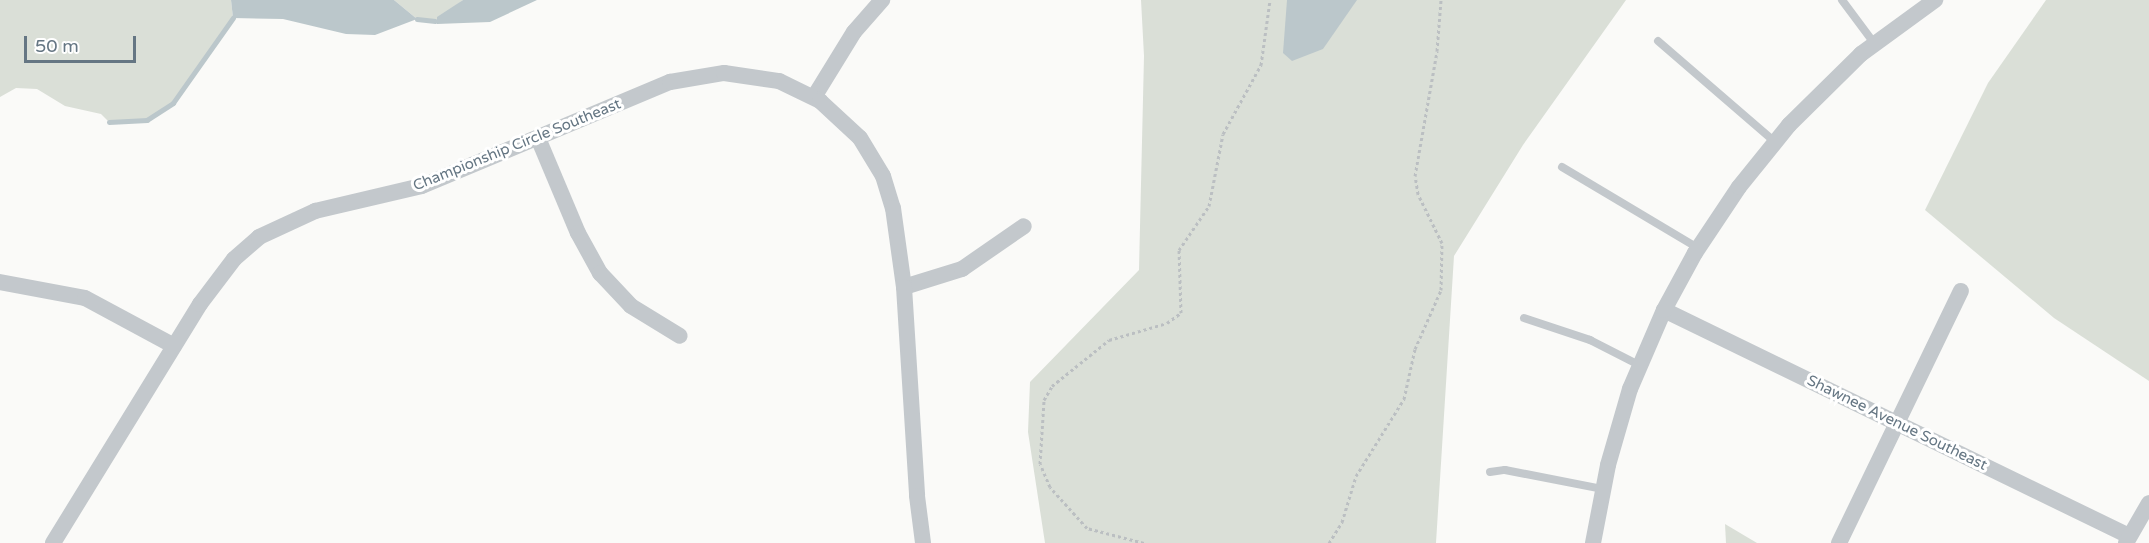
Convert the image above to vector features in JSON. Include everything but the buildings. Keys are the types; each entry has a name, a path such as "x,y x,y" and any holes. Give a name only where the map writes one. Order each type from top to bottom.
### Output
{"street":[{"path":"814,97 854,32 882,0"},
{"path":"1593,543 1603,489 1639,365 1664,310 1698,248 1774,142 1820,92 1874,43 1935,0"},
{"name":"Championship Circle Southeast","path":"53,543 174,346 234,259 282,223 315,211 422,186 649,89 702,74 768,78 814,97 860,138 882,176 893,208 904,287 924,543"},
{"path":"538,138 578,233 600,273 631,306 680,336"},
{"path":"904,287 962,269 1024,226"},
{"path":"0,282 85,298 174,346"},
{"path":"1839,543 1899,424 1961,291"},
{"name":"Shawnee Avenue Southeast","path":"1664,310 1899,424 2128,540"},
{"path":"2128,540 2149,503"}],"lane":[{"path":"1842,0 1874,43"},
{"path":"1658,41 1774,142"},
{"path":"1562,167 1698,248"},
{"path":"1524,318 1590,340 1639,365"},
{"path":"1490,472 1505,470 1603,489"}],"path":[{"path":"1144,543 1087,528 1050,487 1040,464 1044,400 1052,386 1108,340 1167,323 1181,313 1179,250 1209,206 1222,134 1261,65 1270,0"},
{"path":"1329,543 1342,522 1356,476 1404,399 1415,349 1441,290 1442,243 1418,194 1415,177 1434,76 1441,0"}],"shaded area":[{"path":"0,0 231,0 233,18 173,103 147,120 109,122 101,114 65,106 37,89 16,88 0,97"},
{"path":"231,0 394,0 417,19 375,35 346,34 283,19 233,18"},
{"path":"394,0 463,0 435,21 417,19"},
{"path":"463,0 537,0 490,22 437,24 437,17"},
{"path":"1141,0 1626,0 1523,145 1454,256 1436,543 1045,543 1028,432 1030,382 1139,270 1144,56"},
{"path":"1287,0 1357,0 1323,49 1292,61 1283,53"},
{"path":"2046,0 2149,0 2149,381 2054,318 1925,210 1988,83"},
{"path":"1725,524 1757,543 1726,543"}],"waterway":[{"path":"109,122 147,120 173,103 233,18"},
{"path":"417,19 435,21"}]}
